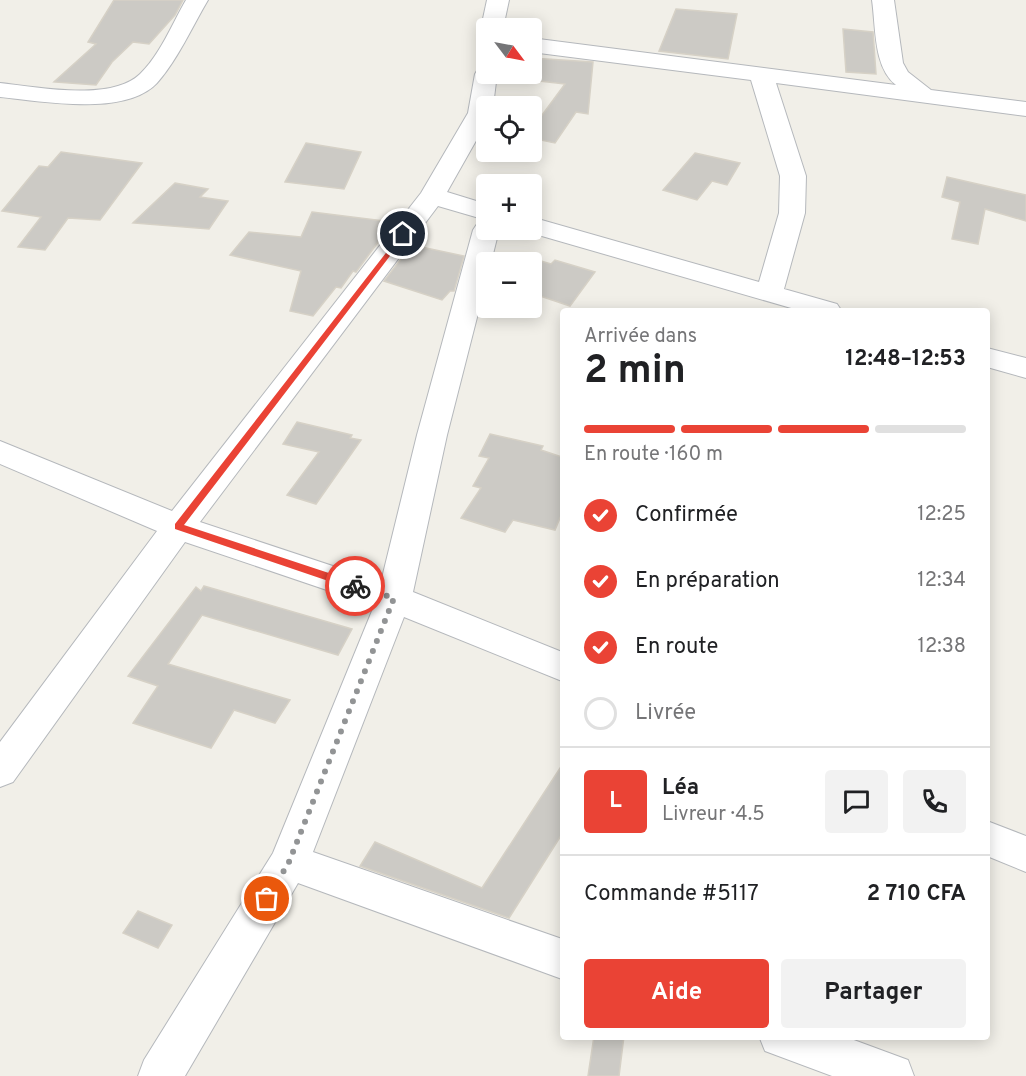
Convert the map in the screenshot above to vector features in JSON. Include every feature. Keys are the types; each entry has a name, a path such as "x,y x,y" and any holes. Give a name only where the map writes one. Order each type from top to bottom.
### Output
{"street":[{"path":"0,90 101,97 129,93 147,81 197,0"},
{"path":"494,18 498,0"},
{"path":"883,0 892,63 899,76 923,95"},
{"path":"542,46 1026,109"},
{"path":"761,74 793,176 792,213 769,294"},
{"path":"0,771 178,527 432,196 480,113 484,84"},
{"path":"432,196 476,209"},
{"path":"542,228 820,308"},
{"path":"160,1076 289,862 394,598 432,435 483,240"},
{"path":"990,358 1026,368"},
{"path":"0,452 178,527 394,598 560,666"},
{"path":"990,839 1026,854"},
{"path":"289,862 560,958"},
{"path":"792,1040 892,1076"}],"building":[{"path":"114,0 183,0 175,15 149,44 133,42 112,62 96,85 54,82 96,44 88,42"},
{"path":"676,9 737,14 728,59 659,51"},
{"path":"843,29 873,32 876,74 846,72"},
{"path":"542,59 593,62 588,114 576,112 555,143 542,140 542,115 565,84 542,81"},
{"path":"306,143 361,152 344,189 285,182"},
{"path":"61,152 142,163 100,220 68,218 45,250 18,247 41,217 2,211 39,166 48,167"},
{"path":"695,153 740,163 727,185 712,181 697,200 663,190"},
{"path":"947,177 1026,195 1026,221 985,209 978,244 952,239 960,202 942,197"},
{"path":"175,183 208,189 200,197 228,201 209,229 133,223"},
{"path":"312,212 393,222 356,272 353,271 341,288 336,287 313,316 290,311 301,271 230,255 249,232 301,237"},
{"path":"412,245 464,256 454,291 450,291 442,300 384,281"},
{"path":"555,260 595,272 570,306 542,297 542,261 551,264"},
{"path":"297,422 352,435 350,438 361,440 316,504 287,495 319,452 283,444"},
{"path":"490,434 543,446 541,450 560,456 560,518 555,530 513,520 505,532 461,518 481,488 473,486 489,458 479,456"},
{"path":"204,586 352,629 338,655 202,615 168,664 290,700 275,723 234,710 211,748 133,723 158,686 128,676 196,587 201,591"},
{"path":"560,768 560,837 509,918 360,866 375,842 482,888"},
{"path":"138,911 172,925 158,948 123,933"},
{"path":"593,1040 624,1040 619,1076 588,1076"}],"way so far":[{"path":"267,899 289,862 394,598 355,586"}],"route":[{"path":"355,586 178,527 403,234"}]}
